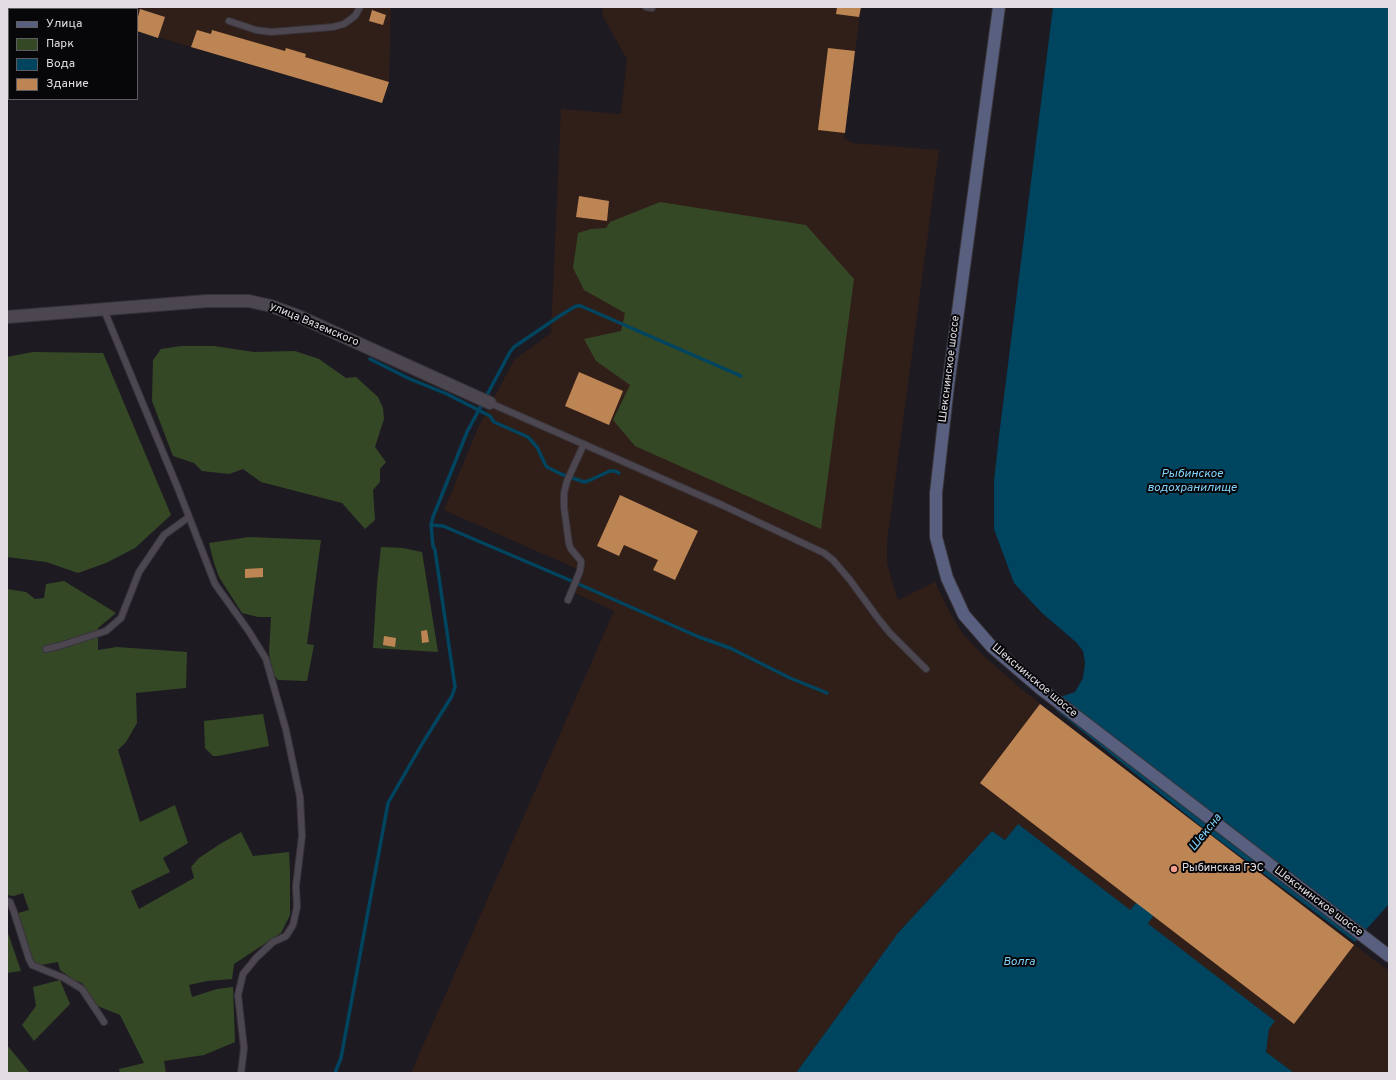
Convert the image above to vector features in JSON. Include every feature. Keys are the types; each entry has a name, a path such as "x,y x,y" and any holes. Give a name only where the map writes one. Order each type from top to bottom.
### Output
{"main road":[{"name":"Шекснинское шоссе","path":"999,7 948,386 936,493 936,537 947,578 964,615 992,647 1041,689 1389,956"}],"street":[{"name":"улица Вяземского","path":"7,317 207,301 236,300 260,303 298,316 490,403"}],"lane":[{"path":"229,22 256,30 271,32 334,28 344,24 355,16 360,7"},
{"path":"104,310 215,584 248,630 266,659 286,730 300,797 302,836 296,886 297,907 293,924 286,936 273,942 256,958 243,974 238,996 244,1048 241,1073"},
{"path":"490,403 730,508 824,553 833,560 850,580 889,632 926,669"},
{"path":"568,600 580,571 581,564 569,544 564,507 564,493 567,481 584,444"},
{"path":"46,649 106,631 121,618 139,572 164,535 189,517"},
{"path":"7,901 10,902 14,912 32,965 64,978 82,989 104,1022"}],"shaded area":[{"path":"391,7 389,82 382,103 138,31 138,8 119,8"},
{"path":"603,7 861,7 844,138 853,143 939,150 887,542 887,562 898,600 935,582 950,613 963,634 985,657 1017,685 1389,971 1389,1073 1294,1073 1266,1052 1269,1029 1274,1021 992,831 898,933 796,1073 411,1073 614,611 575,593 584,572 444,510 478,428 514,360 551,333 561,109 621,114 627,59 602,15"}],"green space":[{"path":"660,202 806,225 854,279 821,529 635,446 613,420 630,385 596,361 584,339 621,331 625,313 584,290 573,268 578,233 591,229 606,228 610,222"},
{"path":"181,346 214,346 254,352 295,351 319,359 346,378 356,377 378,397 383,408 384,419 375,447 386,462 380,469 380,482 373,490 375,520 365,529 342,503 261,482 243,469 229,474 202,471 194,463 173,456 152,401 153,360 161,349"},
{"path":"33,352 103,353 171,515 135,548 106,563 78,573 46,562 7,557 7,357"},
{"path":"249,537 321,540 307,644 314,645 307,681 278,680 273,674 269,652 271,617 258,617 242,613 219,577 209,543"},
{"path":"381,547 403,548 422,552 438,652 373,648"},
{"path":"64,581 116,613 98,628 98,650 117,647 187,652 186,688 136,693 137,723 126,742 118,750 140,822 175,805 188,843 163,858 170,872 131,891 139,909 194,878 191,867 199,858 241,832 253,856 289,852 290,915 281,933 234,964 232,979 207,981 189,985 192,997 217,989 233,987 235,1042 204,1055 164,1061 166,1073 120,1073 119,1069 144,1063 120,1015 95,1005 82,983 74,980 60,970 58,962 35,966 18,913 29,910 23,893 14,896 7,895 7,589 26,592 35,599 44,598 46,584"},
{"path":"263,714 269,746 218,756 213,756 205,748 204,721"},
{"path":"7,930 21,971 7,973"},
{"path":"60,980 70,1004 34,1041 22,1025 36,1006 33,987"},
{"path":"7,1045 30,1073 7,1073"}],"water":[{"name":"Рыбинское водохранилище","path":"1053,7 1389,7 1389,904 1355,942 1208,832 1056,710 1053,704 1057,698 1075,692 1083,678 1085,663 1083,651 1077,643 1042,613 1014,583 994,529 994,481 999,436"},
{"name":"Волга","path":"1018,824 1275,1021 1269,1029 1266,1052 1294,1073 796,1073 898,933 992,831 1005,840"}],"building":[{"path":"837,7 861,7 859,17 836,14"},
{"path":"140,9 165,17 158,38 138,31 138,17"},
{"path":"372,10 386,15 383,25 369,21"},
{"path":"197,30 211,34 212,30 285,51 286,48 306,54 305,57 389,82 382,103 191,47"},
{"path":"828,48 855,51 845,133 818,130"},
{"path":"579,196 609,201 607,221 576,217"},
{"path":"579,372 623,391 609,425 565,406"},
{"path":"620,495 698,531 675,580 653,570 658,560 624,545 619,556 597,546"},
{"path":"263,568 263,577 245,578 245,569"},
{"path":"427,630 429,642 422,643 421,631"},
{"path":"384,636 396,638 395,647 383,645"},
{"name":"Рыбинская ГЭС","path":"1040,704 1354,945 1294,1024 980,783"}],"waterway":[{"path":"335,1073 341,1058 388,803 452,696 455,687 431,525 467,432 510,352 514,347 561,315 576,306 581,306 741,376"},
{"path":"370,359 410,379 447,394 490,416 494,422 528,437 537,447 547,467 561,474 584,482 610,471 619,473"},
{"path":"431,525 443,526 699,637 730,648 790,678 827,693"},
{"name":"Шексна","path":"1120,941 1163,886"}],"place":[{"name":"Рыбинская ГЭС","path":"1174,869"}]}
